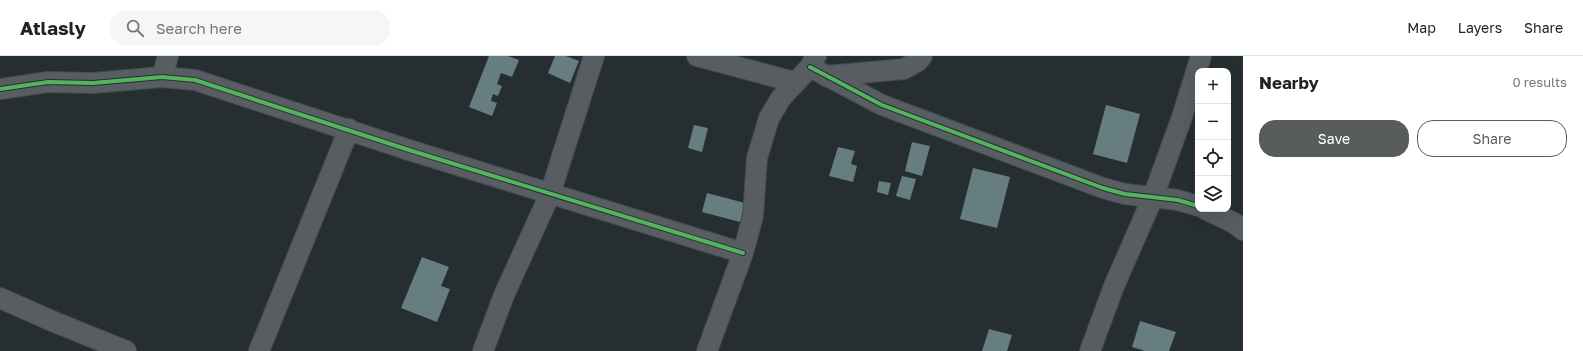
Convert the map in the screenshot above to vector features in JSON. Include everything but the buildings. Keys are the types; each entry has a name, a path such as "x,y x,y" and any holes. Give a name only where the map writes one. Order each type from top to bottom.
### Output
{"street":[{"path":"162,77 168,56"},
{"path":"483,351 504,295 550,194 594,56"},
{"path":"697,56 794,82"},
{"path":"707,351 743,254 753,216 758,158 769,118 794,82 817,66 904,69 918,61 922,56"},
{"path":"1090,351 1114,286 1153,197 1182,117 1201,56"},
{"path":"817,66 882,105 1103,188 1125,194 1178,200 1195,205"},
{"path":"0,89 48,82 93,83 162,77 195,80 410,150 743,254"},
{"path":"259,351 349,129"},
{"path":"1211,212 1234,223 1243,230"},
{"path":"0,298 126,351"}],"cycle path":[{"path":"810,67 882,105 1103,188 1125,194 1178,200 1195,205"},
{"path":"0,89 48,82 93,83 162,77 195,80 409,150 743,253"}]}
